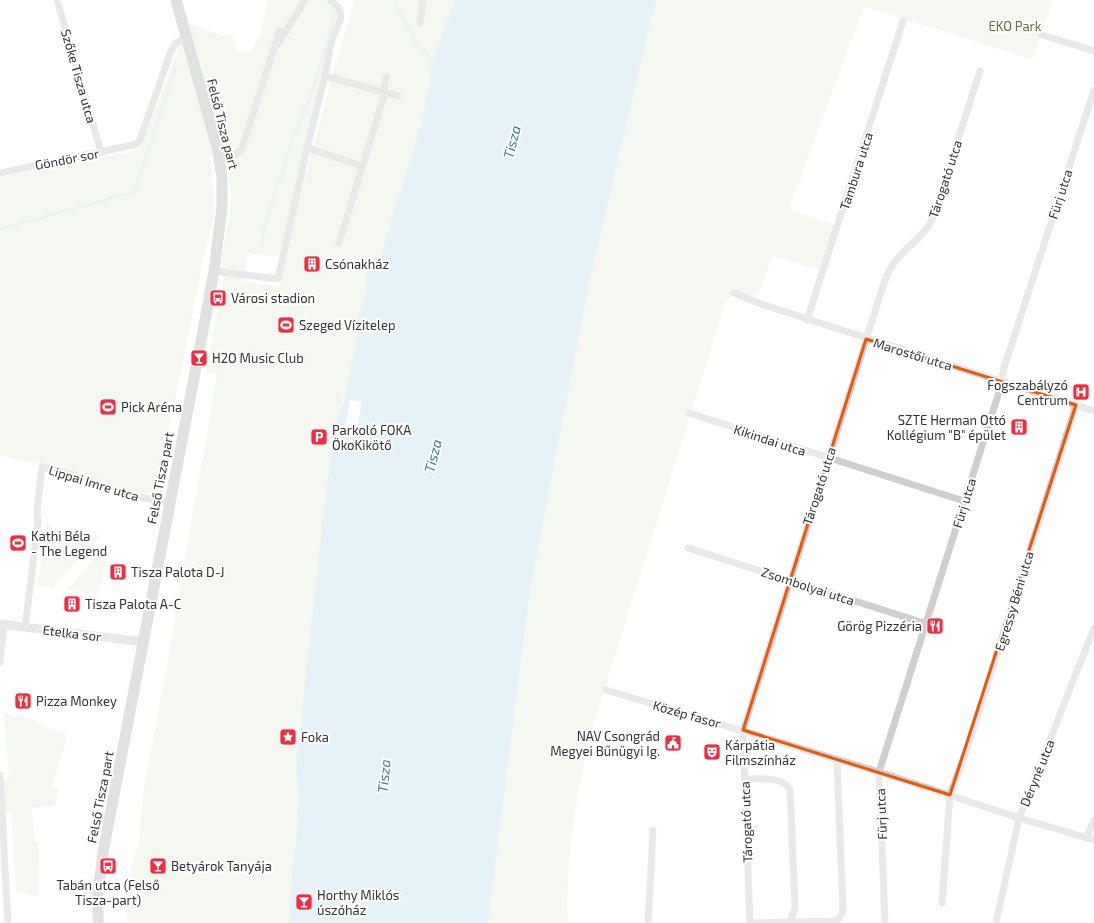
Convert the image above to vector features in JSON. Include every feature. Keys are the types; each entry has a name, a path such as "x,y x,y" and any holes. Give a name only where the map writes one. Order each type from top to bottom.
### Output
{"main road":[{"name":"Felső Tisza part","path":"98,923 98,891 104,847 214,271 222,206 222,178 219,158 176,0"}],"street":[{"name":"Szőke Tisza utca","path":"57,0 101,152"},
{"path":"270,58 305,0"},
{"path":"214,271 278,279 307,148 325,76 331,43 340,18 339,8 330,0"},
{"path":"420,23 422,0"},
{"name":"Tambura utca","path":"807,320 903,21"},
{"path":"219,158 234,156 242,148 280,30"},
{"path":"1042,34 1094,51"},
{"name":"Göndör sor","path":"0,172 134,146 140,140 170,51 176,43 187,39"},
{"name":"Tárogató utca","path":"750,923 742,730 888,273 894,262 925,231 932,220 980,71"},
{"path":"325,76 398,96"},
{"path":"339,243 385,93 384,87 386,77"},
{"name":"Fürj utca","path":"885,923 879,772 1002,381 1004,368 1094,90"},
{"path":"307,148 362,166"},
{"name":"Marostői utca","path":"734,293 807,320 1094,411"},
{"name":"Egressy Béni utca","path":"950,795 956,776 963,762 1076,405"},
{"name":"Kikindai utca","path":"689,414 964,501"},
{"name":"Lippai Imre utca","path":"25,627 37,531 37,512 42,467 75,475 120,493 169,504"},
{"name":"Zsombolyai utca","path":"688,548 926,624"},
{"path":"0,662 2,625"},
{"name":"Etelka sor","path":"2,625 143,642"},
{"name":"Déryné utca","path":"996,923 1019,818 1094,628"},
{"name":"Közép fasor","path":"606,690 879,772 1019,818 1094,840"},
{"path":"750,923 833,921 839,919 843,911 837,760"},
{"path":"0,775 8,923"},
{"path":"745,779 761,779 782,782 790,789 795,908 790,922"},
{"path":"942,903 950,795"},
{"path":"1086,838 1094,820"},
{"path":"648,923 653,830"}],"highlighted area":[{"path":"866,339 1076,405 950,795 743,730"}],"green space":[{"path":"268,0 324,0 334,5 338,9 338,16 281,257 248,253 243,281 280,287 297,206 354,0 455,0 433,60 423,117 380,258 370,267 366,278 366,291 356,323 358,333 348,383 341,406 327,486 301,726 296,757 299,798 296,845 293,857 289,923 127,923 128,876 139,844 143,793 165,676 217,374 206,372 224,278 222,260 226,230 230,219 231,197 227,154 209,154 214,192 214,215 204,257 156,495 116,488 81,472 0,456 0,177 140,150 178,51 186,22 224,36 232,34 238,53 252,50 261,32"},
{"name":"EKO Park","path":"657,0 1053,0 1033,60 864,6 789,209 835,225 820,270 773,256 758,295 731,296 726,301 589,739 572,831 568,877 568,923 488,923 530,591 590,279"},
{"path":"46,523 53,526 51,544 64,546 65,543 102,534 53,588 38,586"},
{"path":"109,543 99,594 67,590"},
{"path":"4,713 32,719 66,734 65,746 51,787 59,787 55,806 32,808 35,842 38,842 39,897 16,892 11,812 5,812 3,779 9,779"}],"water":[{"name":"Tisza","path":"455,0 657,0 590,279 530,591 488,923 289,923 293,857 296,845 299,798 296,757 301,726 324,508 335,424 344,401 358,333 356,323 366,291 367,272 370,267 380,258 423,117 433,60"}],"pier":[{"path":"350,400 362,402 357,429 345,427"}],"waterway":[{"path":"393,0 417,44 434,61"},
{"path":"262,242 268,213 283,174 285,160 315,83 329,36 334,8"},
{"path":"0,229 134,192 176,68"}],"place":[{"name":"Csónakház","path":"312,264"},
{"name":"Városi stadion","path":"218,298"},
{"name":"Szeged Vízitelep","path":"286,325"},
{"name":"H2O Music Club","path":"199,358"},
{"name":"Fogszabályzó Centrum","path":"1081,392"},
{"name":"Pick Aréna","path":"108,407"},
{"name":"SZTE Herman Ottó Kollégium \"B\" épület","path":"1019,427"},
{"name":"Parkoló FOKA ÖkoKikötő","path":"319,437"},
{"name":"Kathi Béla - The Legend","path":"18,543"},
{"name":"Tisza Palota D-J","path":"118,572"},
{"name":"Tisza Palota A-C","path":"72,604"},
{"name":"Görög Pizzéria","path":"935,626"},
{"name":"Pizza Monkey","path":"23,701"},
{"name":"Foka","path":"288,737"},
{"name":"NAV Csongrád Megyei Bűnügyi Ig.","path":"673,743"},
{"name":"Kárpátia Filmszínház","path":"712,752"},
{"name":"Tabán utca (Felső Tisza-part)","path":"108,866"},
{"name":"Betyárok Tanyája","path":"158,866"},
{"name":"Horthy Miklós úszóház","path":"304,902"}]}
